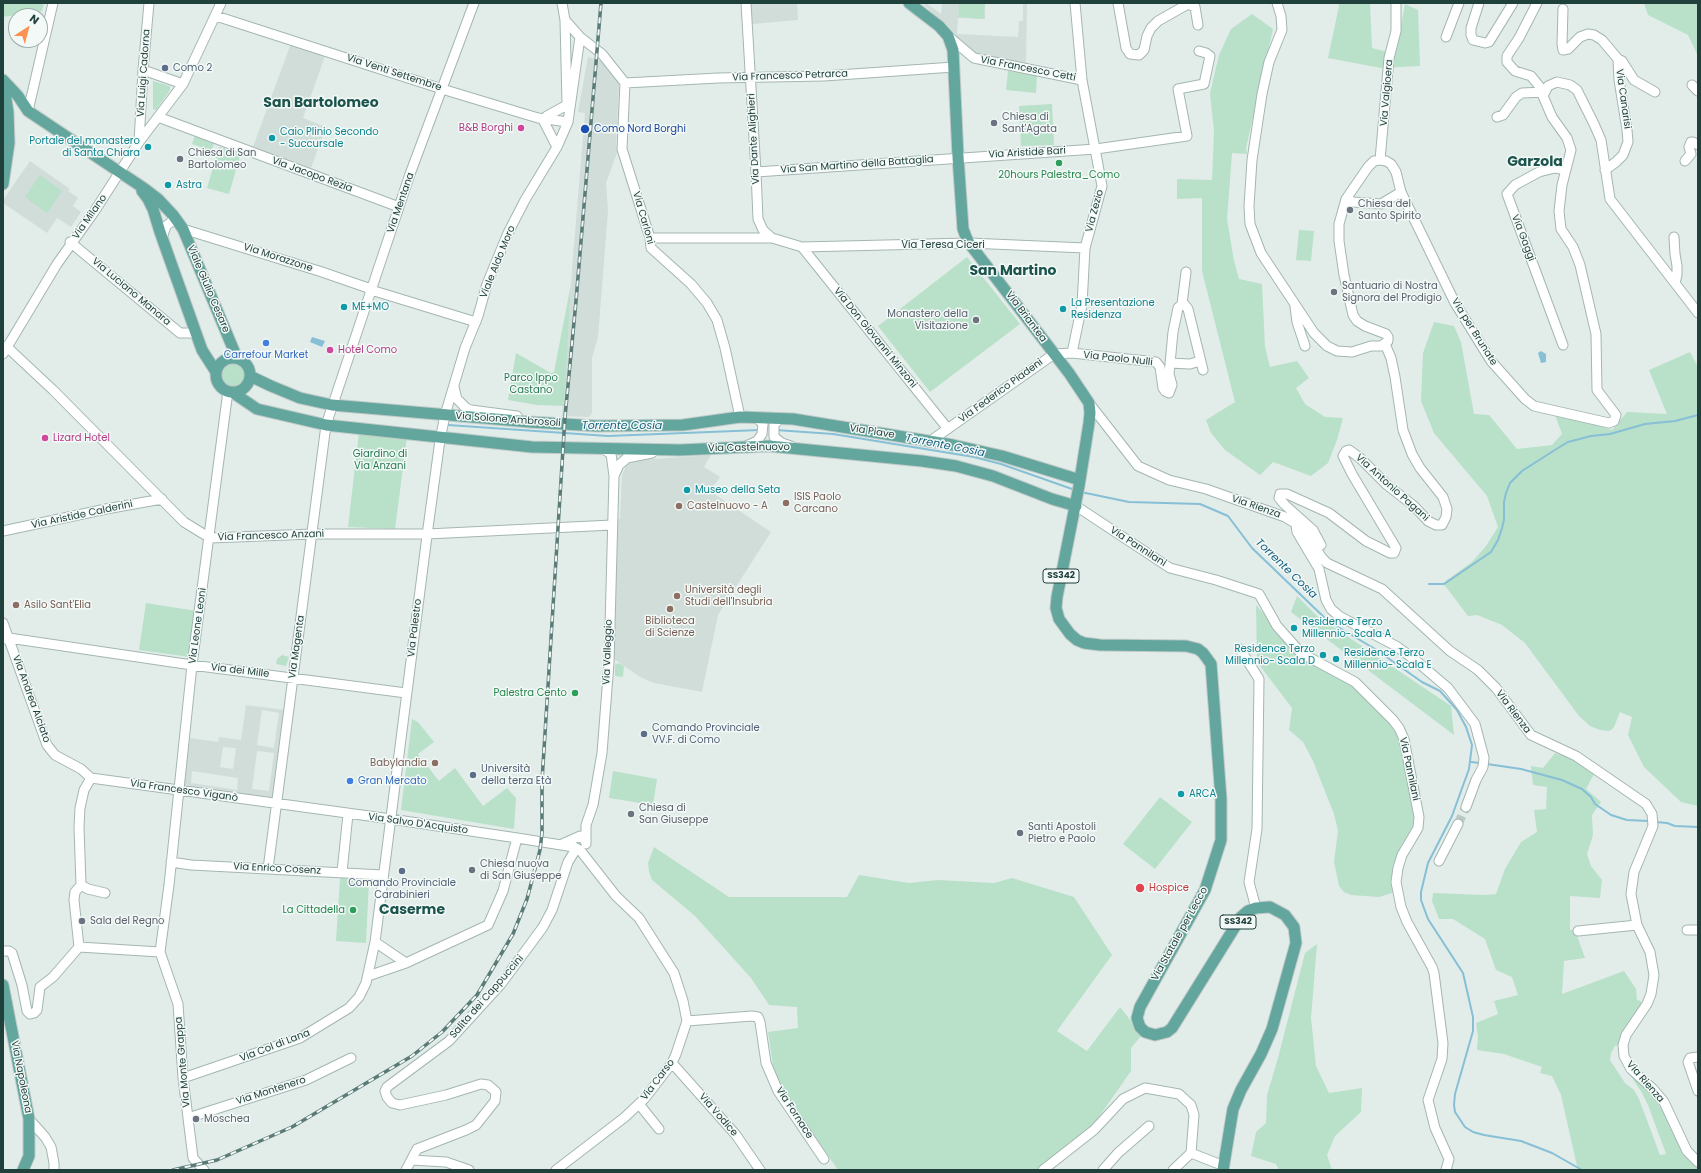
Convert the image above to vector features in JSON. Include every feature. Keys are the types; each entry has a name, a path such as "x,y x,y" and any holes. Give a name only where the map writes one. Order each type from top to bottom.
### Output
{"main road":[{"path":"909,3 939,26 948,36"},
{"name":"Via Briantea","path":"948,36 954,62 963,229 969,243 1054,354 1089,403"},
{"path":"3,81 18,96 28,111"},
{"path":"3,81 9,143 3,184"},
{"path":"5,111 19,109 28,111"},
{"name":"Viale Giulio Cesare","path":"28,111 158,199 180,225 237,358"},
{"name":"Viale Giulio Cesare","path":"137,184 148,199 196,333 207,360 216,372"},
{"path":"230,391 242,389 249,381 250,371 246,363 237,358 226,359 221,362 216,372 218,384 257,409 326,425 440,435"},
{"path":"250,376 300,398 332,405"},
{"path":"1080,483 1089,423 1089,403"},
{"name":"Via Solone Ambrosoli","path":"332,405 444,417 597,426 683,425 740,415 759,420"},
{"name":"Via Piave","path":"759,420 777,421 793,419 956,446 1002,456 1080,483"},
{"name":"Via Castelnuovo","path":"440,435 536,448 680,450 746,446 795,447 956,466 993,476 1052,499 1076,502"},
{"name":"Via Statale per Lecco","path":"1080,483 1056,597 1056,608 1059,619 1067,631 1077,640 1084,643 1193,647 1204,653 1211,664 1221,799 1221,840 1205,890 1140,1007 1138,1022 1145,1032 1155,1035 1167,1032 1172,1028 1241,917 1256,908"},
{"name":"SS342","path":"1223,1168 1233,1109 1272,1029 1296,943 1294,927 1285,915 1270,907 1256,908"},
{"name":"Via Napoleona","path":"3,985 29,1119 28,1156 23,1170"}],"street":[{"path":"28,111 53,3"},
{"name":"Via Luigi Cadorna","path":"139,142 149,3"},
{"name":"Via Milano","path":"5,349 71,242 120,173 139,142 183,84 221,3"},
{"name":"Via Mentana","path":"332,405 399,208 474,3"},
{"path":"557,147 543,120 567,104 565,20 562,3"},
{"name":"Via Dante Alighieri","path":"746,3 758,219 763,230 772,238"},
{"name":"Via Zezio","path":"1072,354 1082,305 1085,248 1102,186 1082,80 1075,3"},
{"path":"1118,3 1126,48 1130,54 1139,55 1144,50 1147,36 1151,28 1158,21 1188,4 1195,7 1198,25"},
{"path":"1277,3 1282,16 1282,30 1269,62 1262,94 1252,160 1249,206 1250,224 1261,253 1314,333 1327,346 1337,351 1352,352 1385,344 1388,339 1386,334 1365,326 1357,321 1353,315 1344,275 1339,241 1339,224 1346,199 1368,166 1374,161 1380,160"},
{"name":"Via Valgioera","path":"1380,160 1389,58 1396,31 1396,3"},
{"path":"1396,31 1400,25 1400,15 1403,3"},
{"path":"1446,37 1459,3"},
{"path":"1479,3 1471,28 1471,34 1473,40 1485,43 1489,42 1513,3"},
{"path":"1537,3 1519,38 1507,56 1507,62 1515,71 1531,76 1544,92"},
{"name":"Via Canarisi","path":"1563,9 1563,50 1568,49 1580,37 1588,34 1594,35 1602,40 1618,59 1619,80 1628,142 1623,155 1605,170"},
{"name":"Via Venti Settembre","path":"216,16 543,120 568,122"},
{"path":"565,20 580,37 597,50 625,83"},
{"name":"Via Francesco Cetti","path":"948,36 974,58"},
{"name":"Viale Aldo Moro","path":"440,435 454,382 465,348 476,322 487,284 508,234 525,200 557,147 568,122 580,37"},
{"name":"Via Aristide Bari","path":"958,158 1096,149 1187,136 1178,89 1204,84 1210,56 1206,52 1199,51"},
{"name":"Via Francesco Cetti","path":"954,62 974,58 1082,80"},
{"path":"1618,59 1622,61 1634,80 1655,92"},
{"name":"Via Francesco Petrarca","path":"625,83 824,76 954,62"},
{"path":"143,70 183,84"},
{"path":"1544,92 1548,86 1557,82 1570,85 1577,90 1601,140 1610,199 1698,313"},
{"name":"Via Carloni","path":"625,83 622,149 650,238 651,248 691,284 707,303 717,320 740,415"},
{"path":"1497,117 1507,111 1516,97 1522,93 1544,92"},
{"name":"Via per Brunate","path":"1380,160 1391,164 1396,172 1402,192 1455,303 1491,361 1517,391 1534,406 1612,423 1615,420 1616,415 1596,390 1596,334 1580,265 1573,247 1561,229 1559,211 1562,185 1571,154 1570,145 1552,117 1543,96 1544,92"},
{"name":"Via Jacopo Rezia","path":"158,117 399,208"},
{"path":"1685,161 1691,154 1689,147 1690,142 1693,142 1698,146"},
{"name":"Via San Martino della Battaglia","path":"756,172 958,158"},
{"name":"Via Gaggi","path":"1563,345 1507,194 1515,185 1539,172 1555,168 1566,170"},
{"path":"1346,199 1353,202 1381,204 1402,192"},
{"path":"162,238 166,226 171,222 180,225"},
{"name":"Via Morazzone","path":"180,225 322,272 371,290 476,322"},
{"path":"1674,237 1678,275 1675,282"},
{"path":"650,238 772,238 802,247"},
{"name":"Via Luciano Manara","path":"71,242 180,333 196,333"},
{"name":"Via Teresa Ciceri","path":"802,247 969,243 1085,248"},
{"name":"Via Don Giovanni Minzoni","path":"802,247 948,429 946,432 948,440 956,446"},
{"name":"Via Paolo Nulli","path":"1072,354 1156,362 1160,367 1163,388 1167,393 1171,391 1172,385 1169,379 1170,363 1178,308 1182,304 1186,272"},
{"path":"1294,303 1297,322 1305,346"},
{"path":"1170,363 1202,366 1188,309 1184,304 1182,304"},
{"name":"Via Antonio Pagani","path":"1316,548 1321,545 1313,530 1285,505 1279,498 1280,494 1287,494 1328,513 1366,541 1390,553 1394,553 1396,548 1343,456 1346,451 1349,450 1360,458 1387,485 1414,506 1428,521 1436,525 1442,525 1446,517 1447,509 1443,497 1420,468 1412,454 1403,430 1395,377 1385,344"},
{"name":"Via Francesco Anzani","path":"5,349 94,432 184,522 210,538 312,534 427,534 612,525"},
{"path":"1054,354 1072,354"},
{"name":"Via Federico Piadeni","path":"929,442 1054,354"},
{"path":"454,382 457,399 466,408 522,416 530,422"},
{"name":"Via Leone Leoni","path":"160,952 169,885 192,665 210,538 216,474 230,391"},
{"name":"Via Rienza","path":"1089,403 1138,466 1168,480 1206,489 1285,517 1302,528 1327,563 1382,589 1450,651 1478,670 1496,688 1531,735 1576,756 1641,800 1650,809 1653,820 1651,831 1634,872 1632,900 1637,925 1650,952 1653,969 1653,983 1647,1004 1626,1035 1623,1045 1624,1056 1631,1069 1654,1089 1664,1102 1687,1151 1698,1162"},
{"path":"326,425 332,405"},
{"path":"746,446 760,438 763,431 759,420"},
{"path":"777,421 774,436 782,443 795,447"},
{"name":"Via Magenta","path":"268,869 292,678 299,605 312,534 326,425"},
{"name":"Via Palestro","path":"383,875 440,435"},
{"name":"Via Valleggio","path":"578,845 592,805 602,753 609,663 614,476 610,454 605,450"},
{"path":"614,476 619,465 626,458 640,454 680,450"},
{"name":"Via Aristide Calderini","path":"3,531 106,509 162,499"},
{"name":"Via Pannilani","path":"1076,502 1170,568 1216,580 1259,594 1277,626 1301,653 1355,682 1399,728 1404,739 1419,817 1418,828 1400,862 1396,882 1400,907 1434,973 1443,1043 1442,1059 1428,1100 1435,1128 1448,1159 1446,1170"},
{"path":"1296,525 1297,532 1319,570 1326,600 1331,610 1339,616 1402,650 1448,688 1475,724 1483,762 1466,807"},
{"name":"Via Andrea Alciato","path":"3,624 6,638 47,745 55,754 81,769 91,778"},
{"name":"Via dei Mille","path":"6,638 192,665 406,693"},
{"path":"1240,649 1259,679 1257,829 1249,882 1256,908"},
{"path":"3,951 9,951 12,953 22,985 26,1009 30,1014 34,1013 37,1010 40,987 53,977 79,947 74,900 75,892 81,886 79,826 80,808 84,790 91,778"},
{"name":"Via Francesco Viganò","path":"91,778 277,804"},
{"name":"Via Salvo D'Acquisto","path":"277,804 391,819 517,838 558,846 578,845"},
{"path":"342,872 348,814"},
{"path":"1439,861 1458,824"},
{"path":"368,976 406,963 488,925 505,884 517,838"},
{"name":"Via Carso","path":"556,1170 625,1117 639,1104 672,1063 686,1022 683,1001 674,973 639,918 616,896 578,845"},
{"name":"Salita dei Cappuccini","path":"406,1170 417,1149 476,1125 495,1101 496,1092 488,1085 482,1084 446,1095 400,1105 392,1103 387,1097 385,1091 387,1087 449,1041 501,984 543,927 552,910 568,862 578,845"},
{"name":"Via Enrico Cosenz","path":"171,862 191,865 383,875"},
{"path":"169,885 179,870 191,865"},
{"name":"Via Col di Lana","path":"183,1078 293,1040 314,1030 352,1005 364,989 368,976 375,942 383,875"},
{"path":"81,886 105,893"},
{"path":"1578,932 1637,925"},
{"path":"1687,930 1698,930"},
{"path":"375,942 406,963"},
{"path":"79,947 160,952"},
{"name":"Via Monte Grappa","path":"160,952 178,1004 183,1078 193,1158 204,1170"},
{"name":"Via Fornace","path":"686,1022 752,1016 758,1017 766,1064 778,1091 824,1159"},
{"path":"1698,1057 1690,1058 1688,1062 1698,1091"},
{"name":"Via Montenero","path":"188,1118 306,1080 351,1058"},
{"name":"Via Vodice","path":"672,1063 736,1135 760,1170"},
{"path":"1043,1170 1094,1130 1124,1099 1145,1088 1179,1094 1189,1102 1194,1115 1191,1153 1173,1170"},
{"path":"639,1104 659,1129"},
{"path":"29,1119 45,1137 51,1147 54,1170"},
{"path":"1103,1170 1118,1153 1149,1126"},
{"path":"1191,1153 1223,1168"},
{"path":"412,1160 446,1162 469,1170"}],"shaded area":[{"path":"751,3 797,3 798,20 752,24"},
{"path":"922,3 926,3 941,14 942,3 959,3 958,17 984,18 985,3 985,19 958,18 957,34 1018,37 1019,21 1023,21 1023,4 1020,3 1027,3 1026,63 977,55 966,47 948,26"},
{"path":"291,43 325,56 303,118 326,127 311,168 253,147"},
{"path":"588,57 605,62 619,84 616,144 617,153 606,183 608,211 598,337 592,358 592,413 589,417 562,416 585,113 578,112"},
{"path":"30,161 70,189 68,191 78,198 73,206 81,212 71,227 57,218 47,233 3,203 3,200"},
{"path":"711,455 704,467 720,477 710,491 771,532 718,615 702,692 654,683 640,677 614,659 613,626 617,521 620,518 622,475 626,466 639,460"},
{"path":"246,705 285,710 272,800 183,786 190,738 218,742 219,737 241,740","holes":["262,710 279,713 274,748 257,745","223,747 236,748 233,769 220,767","257,751 274,753 269,791 252,789","192,771 238,778 237,790 191,783"]}],"green space":[{"path":"3,3 44,3 43,8 8,8 8,16 3,17"},
{"path":"959,3 985,3 984,19 958,17"},
{"path":"1338,3 1370,3 1372,48 1396,54 1405,4 1418,10 1420,66 1381,68 1328,58 1339,6"},
{"path":"1644,3 1698,3 1698,56 1688,35 1648,15"},
{"path":"1252,14 1273,29 1246,148 1247,154 1232,153 1227,219 1234,261 1239,279 1262,284 1265,347 1270,367 1297,361 1309,378 1296,388 1305,404 1325,417 1343,418 1337,440 1328,463 1311,476 1273,462 1260,475 1225,450 1211,433 1206,420 1235,402 1202,271 1202,198 1177,199 1177,179 1212,180 1214,131 1210,93 1219,55 1231,29"},
{"path":"1008,71 1037,74 1036,93 1006,90"},
{"path":"153,81 170,86 170,90 156,110 153,109"},
{"path":"1052,104 1054,145 1021,146 1019,106"},
{"path":"195,135 215,142 211,151 192,144"},
{"path":"219,147 241,153 229,194 207,188"},
{"path":"40,175 62,191 47,213 25,197"},
{"path":"1299,230 1314,231 1311,261 1296,260"},
{"path":"967,257 1020,324 930,392 878,326"},
{"name":"Parco Ippo Castano","path":"571,284 564,406 537,405 508,400 516,353 551,373 554,372"},
{"path":"1434,322 1454,326 1461,342 1474,414 1489,415 1517,449 1552,445 1562,434 1555,415 1588,422 1612,430 1627,412 1667,414 1649,370 1690,352 1698,367 1698,806 1681,802 1644,767 1628,735 1632,717 1620,712 1614,727 1608,731 1590,726 1579,716 1525,643 1502,625 1477,615 1468,616 1443,583 1472,562 1486,546 1498,527 1487,496 1434,433 1421,401 1423,353"},
{"path":"234,361 243,365 247,374 243,383 234,387 225,383 221,374 225,365"},
{"name":"Giardino di Via Anzani","path":"359,432 407,437 395,529 348,527"},
{"path":"1297,596 1317,616 1451,706 1454,735 1291,612"},
{"path":"146,603 196,611 190,657 139,650"},
{"path":"1256,605 1299,654 1316,666 1327,669 1358,685 1393,727 1405,756 1415,818 1413,826 1401,846 1393,865 1392,893 1379,897 1351,895 1344,892 1339,886 1334,862 1338,831 1334,814 1313,761 1303,742 1289,730 1292,708 1257,662"},
{"path":"282,655 289,657 286,666 276,664 277,659"},
{"path":"618,663 624,666 623,677 615,676 615,665"},
{"path":"412,719 418,722 434,742 418,754 439,781 455,768 483,806 507,788 516,798 514,829 401,810"},
{"path":"1555,753 1572,759 1594,774 1586,789 1601,802 1592,815 1593,835 1587,854 1591,866 1602,880 1600,898 1570,896 1570,930 1575,930 1585,958 1564,961 1562,994 1624,971 1636,989 1637,1000 1641,1001 1641,1005 1626,1026 1619,1041 1620,1044 1615,1046 1611,1053 1610,1060 1625,1083 1634,1090 1639,1099 1660,1155 1666,1154 1648,1105 1626,1069 1650,1092 1669,1120 1688,1160 1698,1167 1698,1170 1583,1170 1577,1166 1561,1095 1552,1076 1540,1073 1542,1067 1504,1054 1477,1050 1478,1037 1476,1023 1498,1014 1494,1001 1518,995 1512,977 1496,970 1485,939 1453,919 1439,919 1432,901 1433,893 1496,894 1505,869 1521,842 1537,832 1534,810 1546,809 1547,787 1533,785 1531,766 1543,768"},
{"path":"613,771 657,779 653,805 609,798"},
{"path":"1160,797 1192,822 1155,869 1123,844"},
{"path":"654,847 729,897 847,897 859,875 909,883 938,880 994,883 1012,878 1074,897 1112,955 1057,1031 1087,1051 1120,1007 1142,1035 1131,1048 1131,1071 1089,1131 1040,1170 838,1170 782,1088 773,1066 768,1032 798,1028 797,1007 769,1005 751,978 695,916 652,880 648,863"},
{"name":"La Cittadella","path":"340,878 369,880 366,943 336,941"},
{"path":"1317,944 1311,1018 1316,1066 1329,1093 1362,1088 1361,1112 1335,1136 1327,1155 1332,1170 1279,1170 1276,1164 1251,1156 1256,1132 1266,1123 1267,1095 1305,953"}],"water":[{"path":"312,337 325,341 322,347 310,342"},
{"path":"1541,351 1546,354 1546,362 1541,363 1538,353"}],"waterway":[{"path":"1429,584 1444,584 1491,552 1498,540 1502,528 1504,520 1504,502 1510,483 1522,471 1558,448 1568,442 1591,436 1610,434 1645,424 1675,421 1698,415"},
{"name":"Torrente Cosia","path":"448,425 608,436 760,430"},
{"name":"Torrente Cosia","path":"776,430 833,434 974,457 1001,464 1075,490"},
{"name":"Torrente Cosia","path":"1081,492 1129,502 1200,504 1228,516 1252,548 1328,621 1375,649 1422,682 1440,691 1457,710 1466,727 1472,745 1469,769 1452,816 1428,863 1421,892 1421,900 1428,919 1463,973 1473,1017 1473,1031 1455,1094 1455,1112 1465,1127 1473,1132 1521,1141 1552,1153 1582,1170"},
{"path":"1471,762 1480,763"},
{"path":"1487,764 1521,769 1562,780 1582,789 1591,797 1595,804 1611,815 1627,820 1649,821"},
{"path":"1656,822 1667,823 1675,826 1698,827"}],"tunnel":[{"path":"1458,824 1466,807"}],"railway":[{"path":"173,1170 217,1160 292,1127 412,1056 442,1032 477,995 513,934 527,899 540,850 542,833 542,781 565,417 601,3"}],"place":[{"name":"Como 2","path":"165,68"},
{"name":"Chiesa di Sant'Agata","path":"994,123"},
{"name":"B&B Borghi","path":"521,128"},
{"name":"Como Nord Borghi","path":"585,129"},
{"name":"Caio Plinio Secondo - Succursale","path":"272,138"},
{"name":"Portale del monastero di Santa Chiara","path":"148,147"},
{"name":"Chiesa di San Bartolomeo","path":"180,159"},
{"name":"20hours Palestra_Como","path":"1059,163"},
{"name":"Astra","path":"168,185"},
{"name":"Chiesa del Santo Spirito","path":"1350,210"},
{"name":"Santuario di Nostra Signora del Prodigio","path":"1334,292"},
{"name":"ME+MO","path":"344,307"},
{"name":"La Presentazione Residenza","path":"1063,309"},
{"name":"Monastero della Visitazione","path":"976,320"},
{"name":"Carrefour Market","path":"266,343"},
{"name":"Hotel Como","path":"330,350"},
{"name":"Lizard Hotel","path":"45,438"},
{"name":"Museo della Seta","path":"687,490"},
{"name":"ISIS Paolo Carcano","path":"786,503"},
{"name":"Castelnuovo - A","path":"679,506"},
{"name":"Università degli Studi dell'Insubria","path":"677,596"},
{"name":"Asilo Sant'Elia","path":"16,605"},
{"name":"Biblioteca di Scienze","path":"670,609"},
{"name":"Residence Terzo Millennio- Scala A","path":"1294,628"},
{"name":"Residence Terzo Millennio- Scala D","path":"1323,655"},
{"name":"Residence Terzo Millennio- Scala E","path":"1336,659"},
{"name":"Palestra Cento","path":"575,693"},
{"name":"Comando Provinciale VV.F. di Como","path":"644,734"},
{"name":"Babylandia","path":"435,763"},
{"name":"Università della terza Età","path":"473,775"},
{"name":"Gran Mercato","path":"350,781"},
{"name":"ARCA","path":"1181,794"},
{"name":"Chiesa di San Giuseppe","path":"631,814"},
{"name":"Santi Apostoli Pietro e Paolo","path":"1020,833"},
{"name":"Chiesa nuova di San Giuseppe","path":"472,870"},
{"name":"Comando Provinciale Carabinieri","path":"402,871"},
{"name":"Hospice","path":"1140,888"},
{"name":"La Cittadella","path":"353,910"},
{"name":"Sala del Regno","path":"82,921"},
{"name":"Moschea","path":"196,1119"}],"district":[{"name":"San Bartolomeo","path":"321,103"},
{"name":"Garzola","path":"1535,162"},
{"name":"San Martino","path":"1013,271"},
{"name":"Caserme","path":"412,910"}]}
